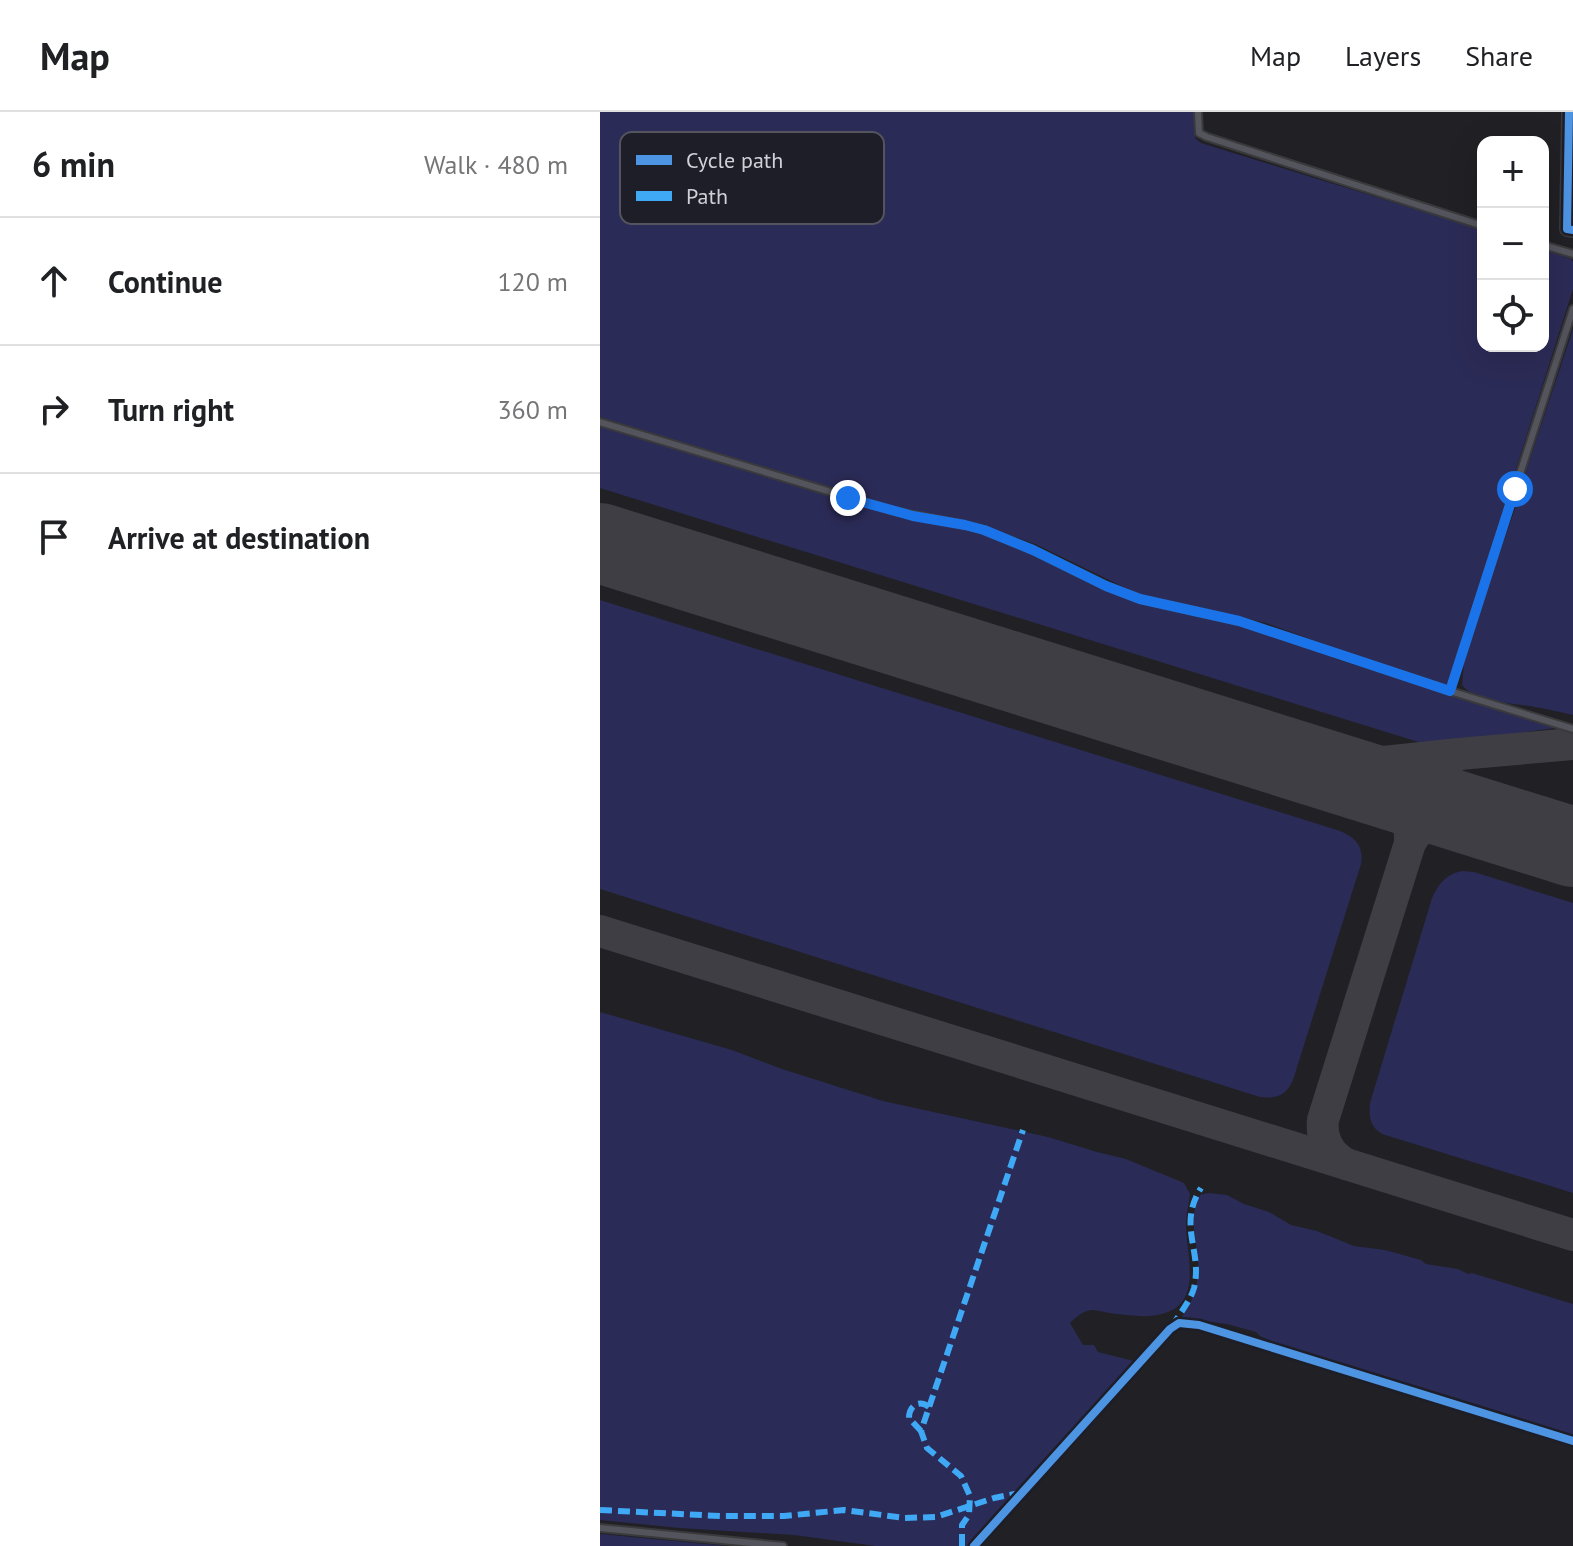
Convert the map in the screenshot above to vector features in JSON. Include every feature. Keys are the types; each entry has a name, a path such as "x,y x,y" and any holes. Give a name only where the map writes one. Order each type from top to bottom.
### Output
{"street":[{"path":"1569,112 1570,230"}],"lane":[{"path":"1198,112 1199,133 1207,137 1477,224"},
{"path":"1549,247 1573,254"},
{"path":"1450,691 1573,309"},
{"path":"600,422 894,511 984,530 1140,599 1239,621 1573,729"},
{"path":"974,1546 1170,1329 1179,1323 1199,1325 1573,1441"},
{"path":"600,1528 783,1546"}],"shaded area":[{"path":"600,112 1195,112 1195,138 1201,143 1477,228 1477,352 1549,352 1549,251 1573,262 1573,289 1450,682 1443,686 1266,623 1138,594 1035,544 998,531 859,498 600,417"},
{"path":"1573,329 1573,715 1486,699 1462,685 1470,638"},
{"path":"600,426 901,518 983,533 1026,550 1102,588 1140,602 1264,631 1340,660 1555,728 1428,745 600,488"},
{"path":"600,600 1348,835 1359,846 1361,864 1293,1080 1287,1090 1280,1095 1260,1097 600,889"},
{"path":"1463,871 1573,903 1573,1193 1382,1134 1374,1128 1371,1120 1370,1103 1432,898 1444,880"},
{"path":"600,1012 732,1050 883,1101 1048,1137 1126,1159 1184,1183 1190,1194 1186,1225 1190,1275 1184,1299 1177,1307 1158,1315 1137,1316 1091,1310 1070,1323 1083,1345 1094,1345 1098,1352 1138,1362 969,1546 876,1546 794,1535 600,1520"},
{"path":"1200,1195 1227,1195 1269,1212 1291,1225 1317,1231 1354,1246 1385,1250 1426,1264 1458,1269 1573,1304 1573,1436 1271,1341 1256,1332 1227,1324 1181,1318 1194,1295 1198,1278 1195,1209"},
{"path":"600,1534 727,1546 600,1546"}],"taxiway":[{"path":"1459,754 1573,744"},
{"path":"1298,761 1355,765 1459,754 1442,769 1439,777 1448,800 1466,813"},
{"path":"1376,785 1403,808 1409,823 1410,843"},
{"path":"1346,1164 1327,1146 1323,1120 1410,843 1433,819 1466,813"},
{"path":"600,931 1573,1235"}],"runway":[{"path":"600,543 1573,847"}],"marked path":[{"path":"962,1546 962,1525 969,1515 970,1496 961,1476 927,1448 921,1431 1023,1130"},
{"path":"1172,1327 1194,1288 1196,1262 1191,1214 1201,1188"},
{"path":"921,1431 909,1414 918,1404 929,1407"},
{"path":"600,1510 720,1516 784,1516 844,1510 905,1518 936,1517 1019,1493"}],"cycle path":[{"path":"1569,112 1567,229 1573,230"},
{"path":"974,1546 1170,1329 1179,1323 1199,1325 1573,1441"}],"route":[{"path":"848,498 913,516 984,530 1140,599 1239,621 1450,691 1515,489"}]}
